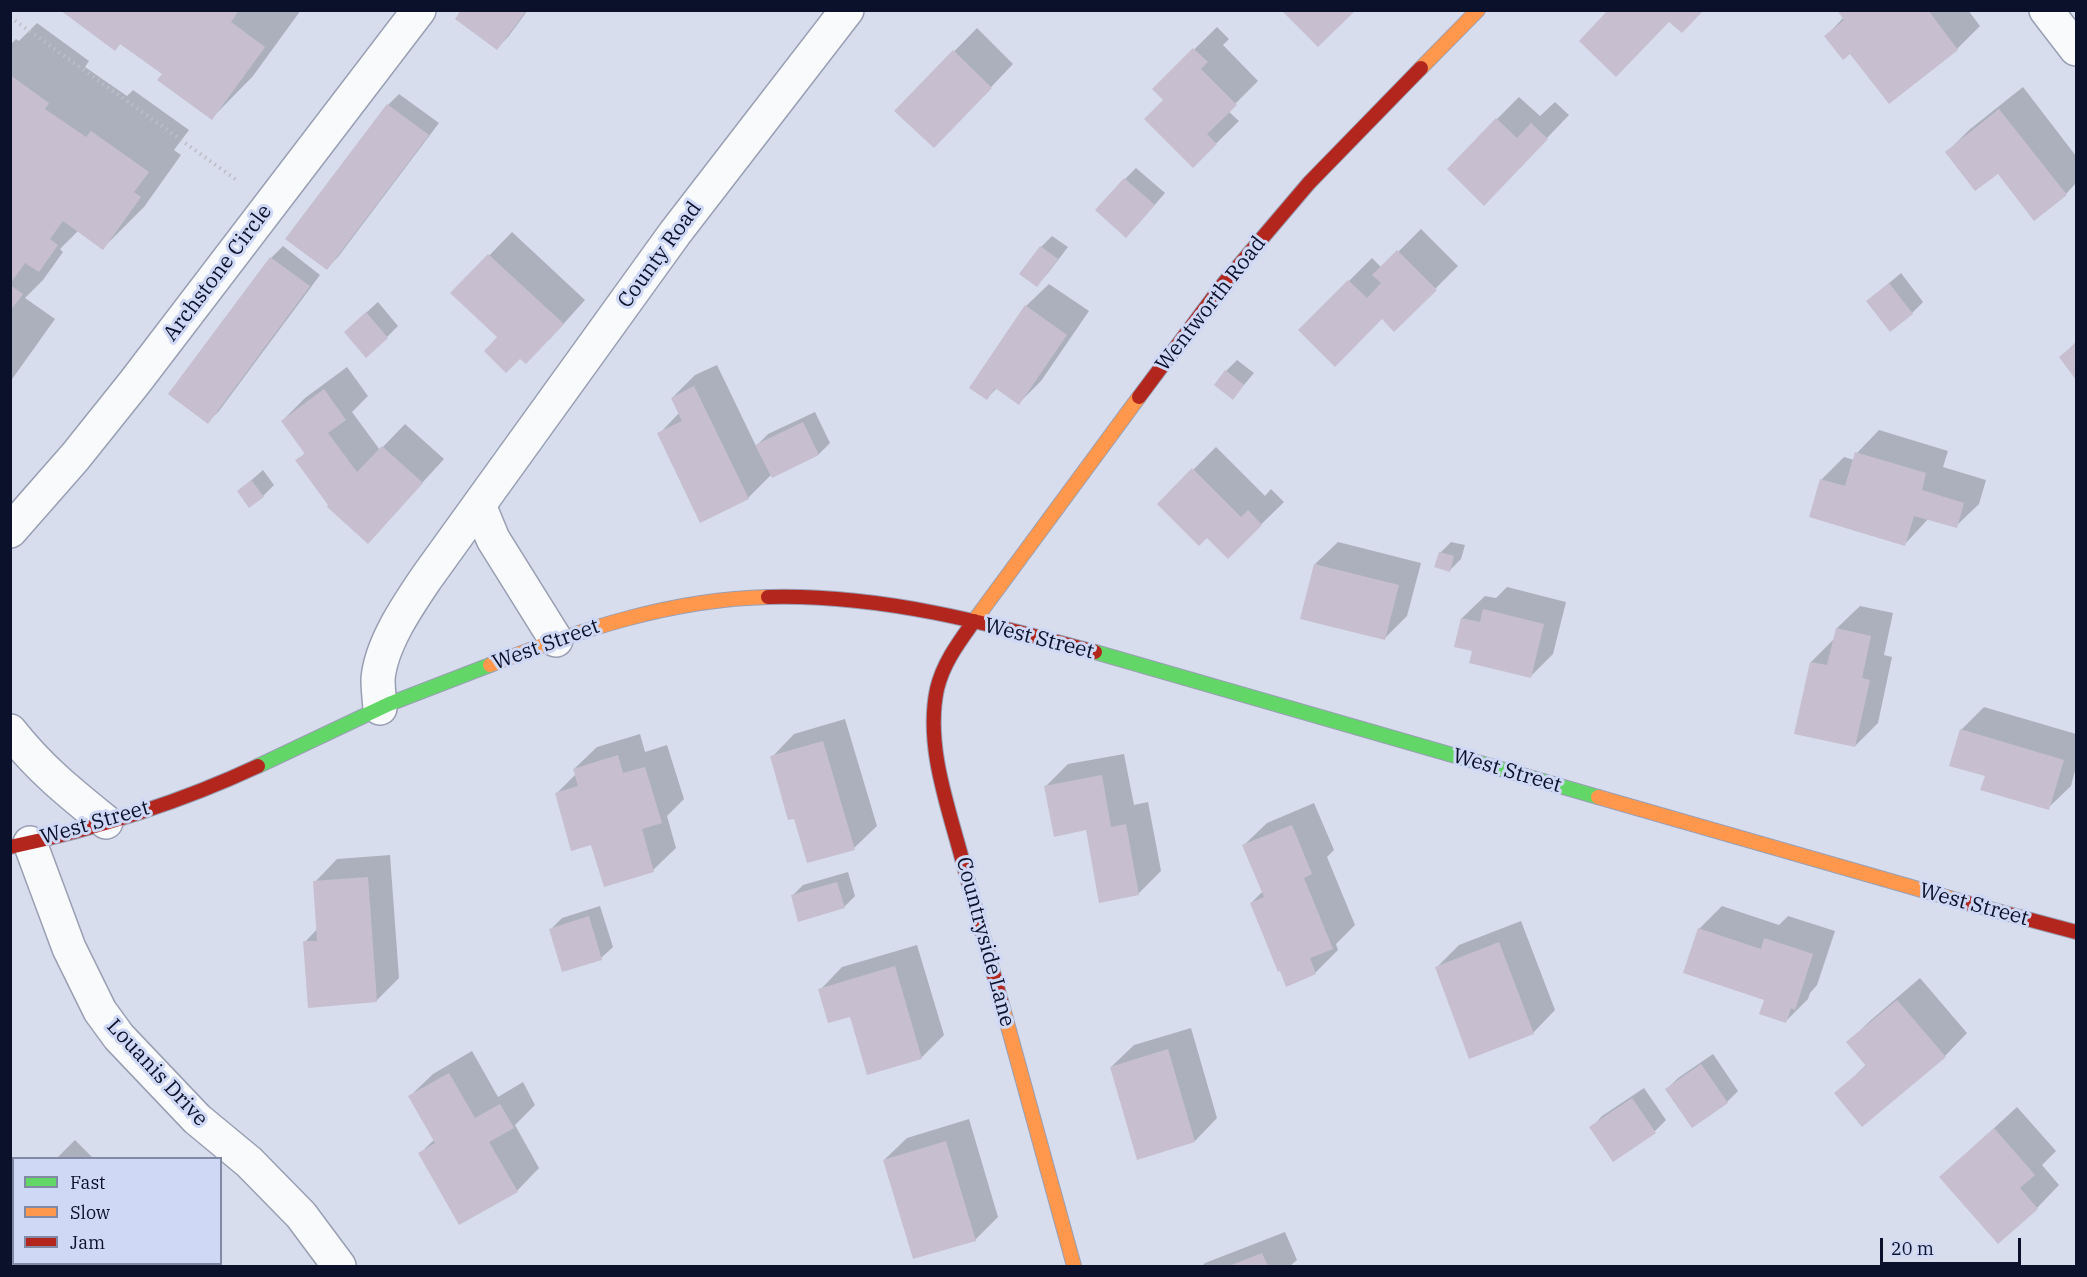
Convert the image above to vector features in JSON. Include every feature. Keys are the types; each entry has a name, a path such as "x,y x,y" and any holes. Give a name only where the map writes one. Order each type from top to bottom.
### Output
{"main road":[{"name":"Wentworth Road","path":"973,622 1224,283 1310,183 1478,10"},
{"name":"West Street","path":"20,844 106,822 173,800 233,777 380,708 596,626 657,610 705,601 784,596 857,599 973,622 1122,659 1955,900 2076,932"},
{"name":"Countryside Lane","path":"973,622 949,657 937,691 933,728 936,752 944,793 1074,1266"}],"street":[{"name":"Archstone Circle","path":"10,531 75,458 419,10"},
{"name":"County Road","path":"380,708 378,678 386,649 405,611 675,233 848,10"},
{"path":"2046,10 2076,49"},
{"path":"479,505 494,539 556,640"},
{"path":"10,731 27,753 54,780 106,822"},
{"name":"Louanis Drive","path":"20,844 100,1011 119,1037 197,1119 249,1162 301,1215 339,1266"}],"path":[{"path":"10,17 270,204"}],"building":[{"path":"60,10 239,10 231,22 265,47 212,120 157,80 162,74 120,44 115,51"},
{"path":"461,10 527,10 497,50 455,19"},
{"path":"1281,10 1356,10 1318,47"},
{"path":"1608,10 1704,10 1682,33 1669,22 1616,77 1579,41"},
{"path":"1837,10 1928,10 1958,50 1889,104 1850,54 1843,60 1824,36 1844,20"},
{"path":"1193,48 1208,62 1201,69 1237,105 1207,134 1217,144 1193,168 1144,119 1163,100 1152,89"},
{"path":"953,50 992,88 934,148 894,111"},
{"path":"10,75 49,103 45,109 86,137 91,131 149,172 134,192 141,197 103,250 63,221 50,239 58,245 39,272 25,263 10,284"},
{"path":"387,104 429,135 327,270 285,239"},
{"path":"1999,109 2067,195 2034,221 1998,174 1975,191 1945,152"},
{"path":"1496,118 1517,138 1531,123 1548,139 1484,206 1447,169"},
{"path":"1124,178 1155,205 1126,238 1095,210"},
{"path":"1040,246 1058,259 1037,287 1019,274"},
{"path":"1397,250 1437,290 1394,332 1382,319 1335,367 1298,330 1348,280 1367,298 1381,283 1372,275"},
{"path":"488,254 564,324 526,364 520,359 506,373 484,351 497,337 450,293"},
{"path":"270,257 310,286 208,424 168,394"},
{"path":"1889,283 1913,314 1890,332 1866,301"},
{"path":"10,285 23,294 10,311"},
{"path":"1025,305 1067,335 1019,405 995,388 987,400 969,388"},
{"path":"366,312 388,338 366,358 344,332"},
{"path":"2076,343 2076,380 2059,357"},
{"path":"1225,370 1244,385 1233,400 1214,385"},
{"path":"694,386 749,499 700,523 657,433 682,421 671,398"},
{"path":"324,389 346,420 328,433 357,472 382,446 423,483 368,544 327,507 328,505 295,460 305,454 281,421"},
{"path":"803,422 819,455 772,478 755,445"},
{"path":"1855,452 1926,473 1922,490 1964,503 1957,528 1914,516 1905,546 1809,517 1820,479 1845,486"},
{"path":"1192,468 1241,517 1248,510 1262,525 1228,559 1207,538 1199,546 1157,504"},
{"path":"251,480 264,497 249,508 237,491"},
{"path":"1439,552 1454,556 1450,572 1434,567"},
{"path":"1314,564 1399,585 1385,640 1300,619"},
{"path":"1483,609 1544,624 1531,678 1469,663 1472,651 1454,647 1461,618 1480,622"},
{"path":"1836,628 1871,636 1862,678 1870,680 1855,747 1794,734 1810,662 1827,665"},
{"path":"1960,729 2064,760 2049,810 1980,790 1985,776 1949,766"},
{"path":"823,741 855,850 807,863 794,819 788,820 770,756"},
{"path":"618,755 623,773 645,767 662,823 642,829 654,872 604,887 591,845 571,851 555,793 578,786 573,769"},
{"path":"1102,775 1111,827 1126,824 1139,895 1099,903 1086,830 1054,837 1044,786"},
{"path":"1292,825 1312,874 1304,878 1333,949 1310,958 1316,974 1286,987 1250,903 1264,897 1242,845"},
{"path":"368,877 377,1002 308,1008 303,941 317,941 313,881"},
{"path":"837,882 845,908 798,922 791,895"},
{"path":"589,916 602,960 562,972 549,929"},
{"path":"1698,928 1761,949 1764,938 1813,954 1795,1010 1791,1008 1786,1023 1759,1014 1764,1000 1683,973"},
{"path":"1499,942 1534,1034 1469,1059 1435,967"},
{"path":"895,966 922,1059 867,1075 850,1017 828,1023 818,989"},
{"path":"1897,1000 1946,1057 1862,1127 1834,1093 1866,1066 1846,1042"},
{"path":"1168,1049 1195,1142 1137,1160 1110,1067"},
{"path":"1701,1064 1728,1103 1692,1128 1665,1089"},
{"path":"449,1073 475,1118 500,1104 514,1128 489,1142 518,1192 459,1225 418,1153 435,1143 408,1096"},
{"path":"1632,1098 1656,1133 1613,1162 1589,1127"},
{"path":"1994,1128 2035,1175 2020,1188 2038,1209 1998,1244 1939,1177"},
{"path":"946,1141 976,1241 913,1259 883,1160"},
{"path":"1262,1253 1268,1266 1229,1266"},
{"path":"56,1265 122,1265 120,1266"}],"traffic: fast":[{"path":"1095,652 1598,797"},
{"path":"258,766 389,704 490,665"}],"traffic: slow":[{"path":"1421,68 1478,10"},
{"path":"974,621 1139,397"},
{"path":"490,665 592,629 662,610 732,599 768,597"},
{"path":"1598,797 1967,903"},
{"path":"1001,1001 1074,1266"}],"traffic: jam":[{"path":"1139,397 1224,283 1309,183 1421,68"},
{"path":"768,597 810,597 892,605 974,621 1095,652"},
{"path":"974,621 943,670 937,689 934,732 945,797 1001,1001"},
{"path":"10,847 136,814 198,792 258,766"},
{"path":"1967,903 2076,932"}]}
